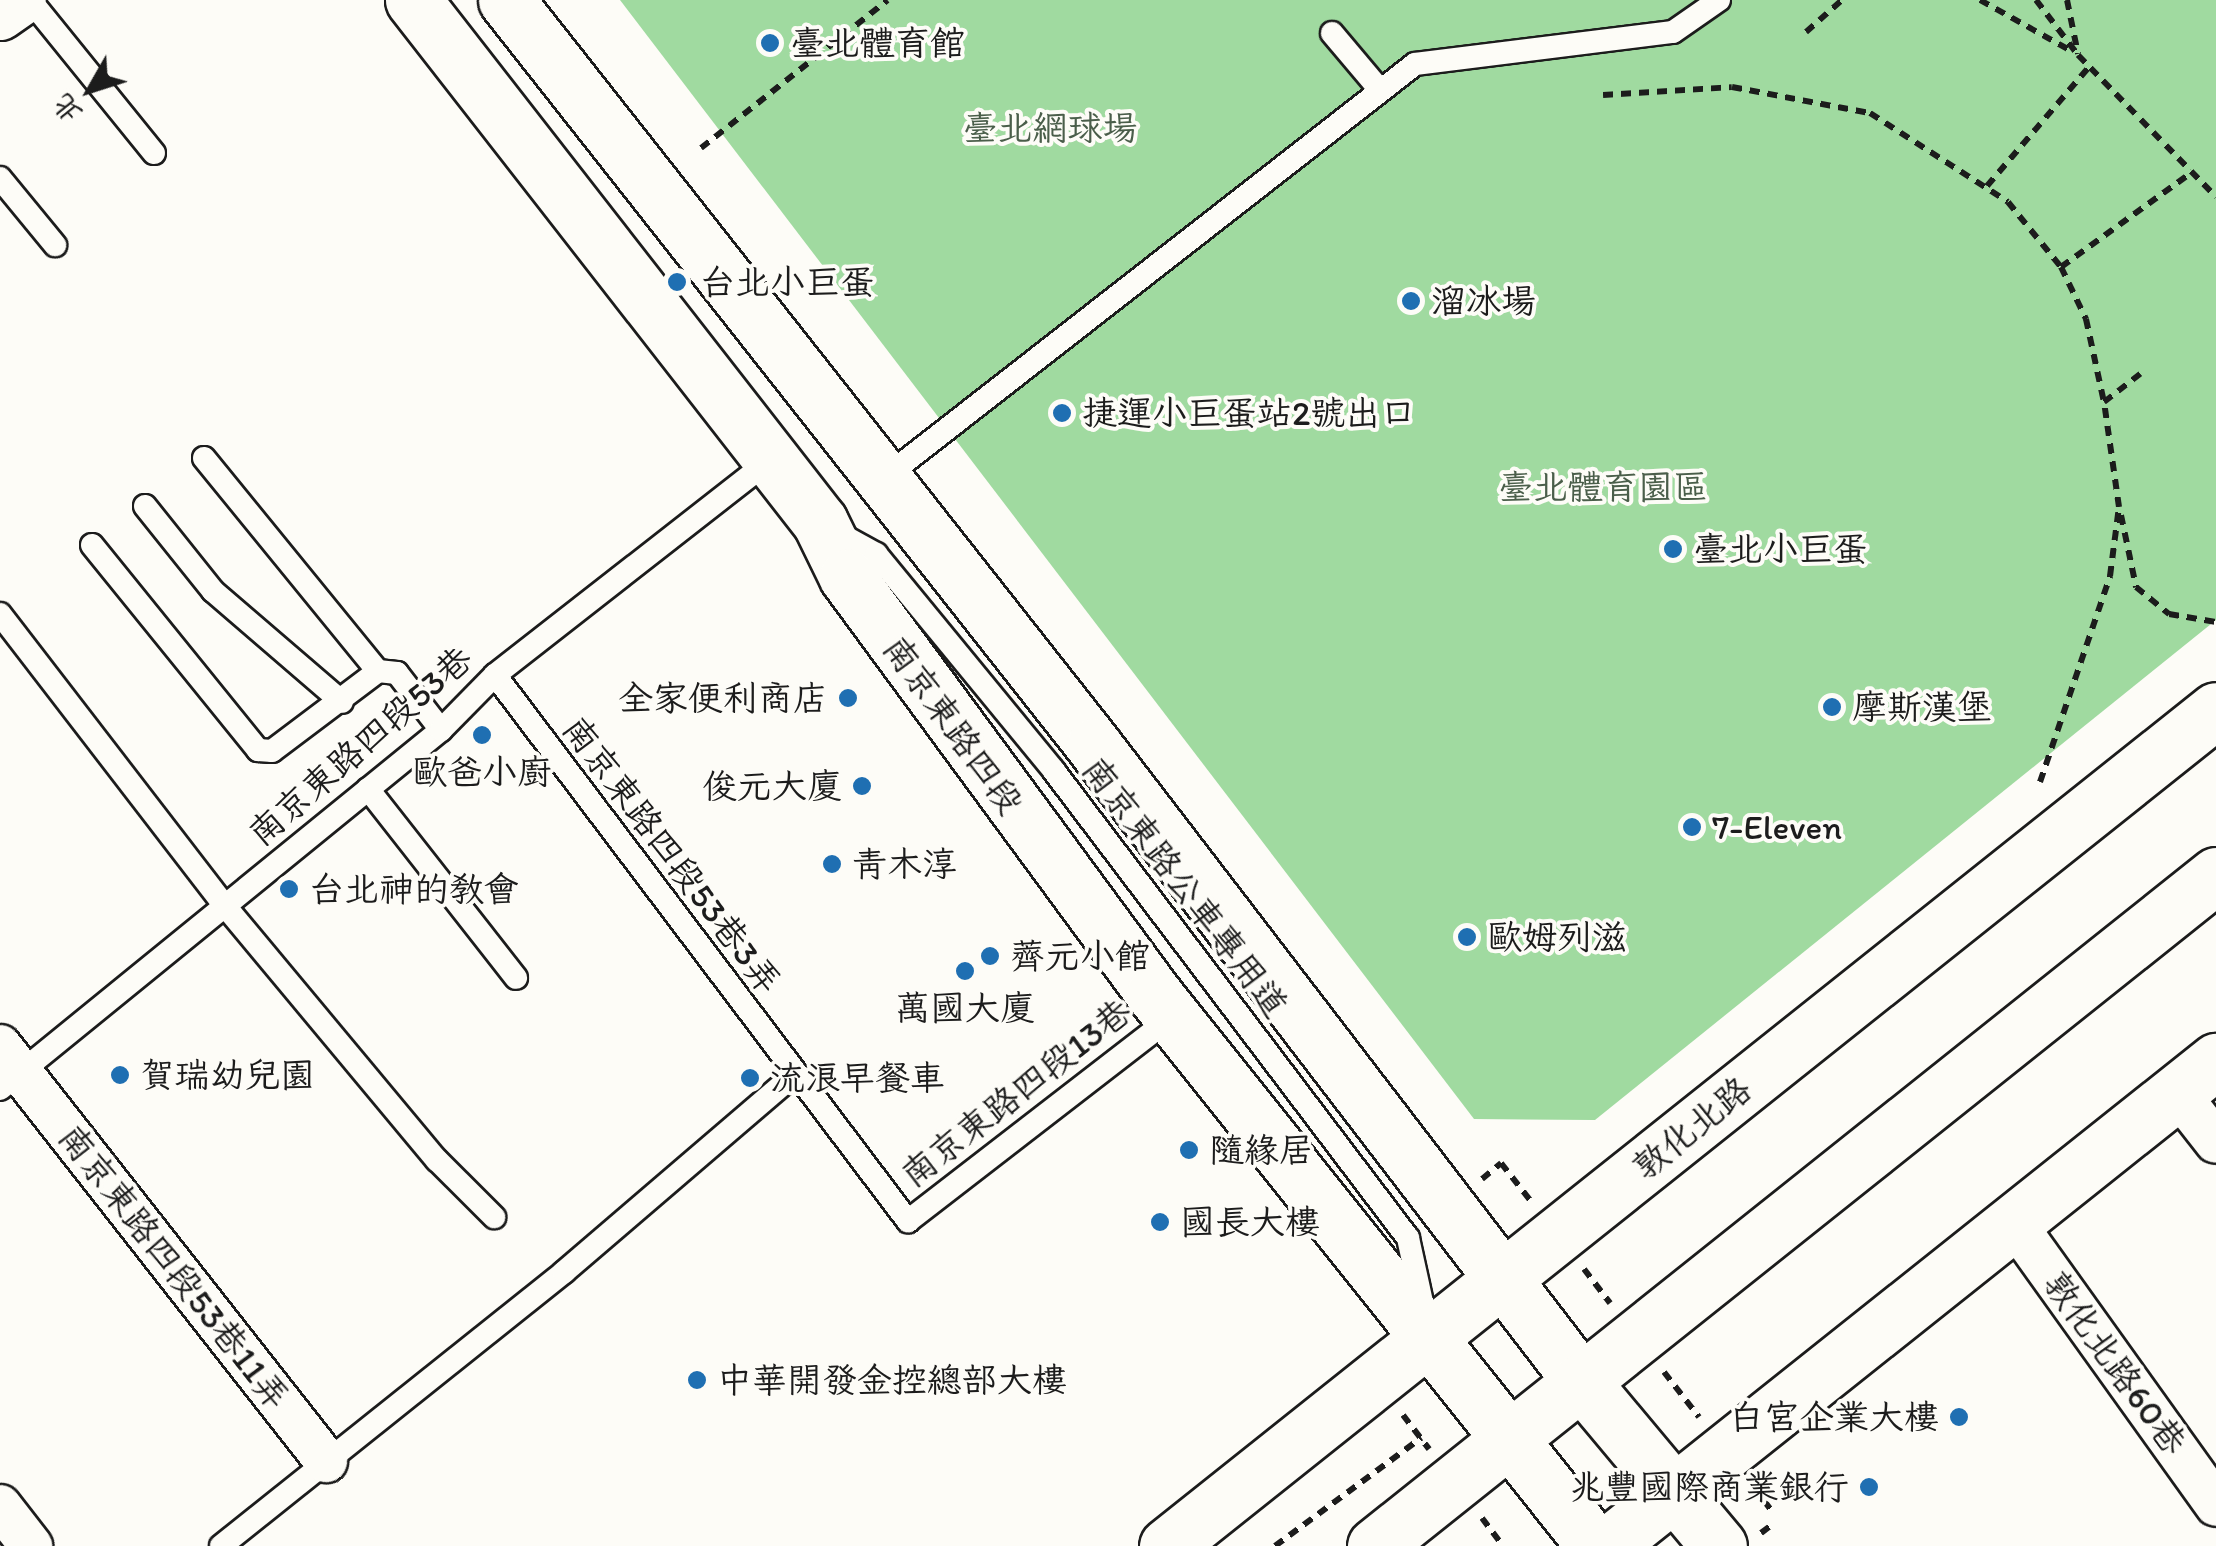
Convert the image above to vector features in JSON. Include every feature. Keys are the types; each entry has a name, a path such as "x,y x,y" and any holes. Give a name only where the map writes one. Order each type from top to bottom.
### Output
{"main road":[{"name":"南京東路四段","path":"412,0 820,522 847,577 1172,1017 1368,1270 1429,1338 1595,1546"},
{"path":"506,0 1504,1278 1688,1523"},
{"name":"敦化北路","path":"1167,1546 2216,710"},
{"path":"1375,1546 2216,875"},
{"path":"1607,1546 1688,1523 2014,1221 2196,1077"}],"street":[{"name":"南京東路四段53巷11弄","path":"7,1069 326,1461"},
{"path":"2196,1077 2216,1142"},
{"name":"敦化北路60巷","path":"2014,1221 2216,1505"},
{"path":"0,1506 31,1546"}],"lane":[{"path":"881,480 1415,64 1672,32 1719,0"},
{"path":"10,7 154,153"},
{"path":"1332,33 1380,90"},
{"path":"0,178 56,246"},
{"path":"204,458 378,670 397,673 441,730"},
{"name":"南京東路四段53巷","path":"7,1069 225,906 441,730 495,675 770,460"},
{"path":"144,506 213,591 342,702"},
{"name":"南京東路公車專用道","path":"820,522 876,554 1018,727 1408,1238 1429,1338"},
{"path":"92,545 258,750 272,750 342,702 378,670"},
{"path":"0,614 225,906 436,1160 494,1217"},
{"name":"南京東路四段53巷3弄","path":"495,675 793,1076"},
{"path":"368,790 516,978"},
{"name":"南京東路四段13巷","path":"793,1076 908,1221 1172,1017"},
{"path":"222,1546 564,1272 793,1076"}],"path":[{"path":"701,148 888,0"},
{"path":"1806,32 1842,0"},
{"path":"1980,0 2078,55"},
{"path":"2036,0 2078,55 2216,197"},
{"path":"2067,0 2078,55"},
{"path":"1987,186 2089,67"},
{"path":"1603,95 1732,87 1870,113 2008,202 2061,267 2086,319 2136,587 2169,614 2216,622"},
{"path":"2061,267 2192,172"},
{"path":"2104,402 2140,374"},
{"path":"2040,782 2105,598 2119,507"},
{"path":"1376,1380 1503,1546"},
{"path":"1275,1546 1421,1438"}],"green space":[{"name":"臺北體育園區","path":"620,0 2216,0 2216,620 1595,1120 1474,1119"}],"place":[{"name":"臺北體育館","path":"770,43"},
{"name":"台北小巨蛋","path":"677,282"},
{"name":"溜冰場","path":"1411,301"},
{"name":"捷運小巨蛋站2號出口","path":"1062,413"},
{"name":"臺北小巨蛋","path":"1673,549"},
{"name":"全家便利商店","path":"848,698"},
{"name":"摩斯漢堡","path":"1832,707"},
{"name":"歐爸小廚","path":"482,735"},
{"name":"俊元大廈","path":"862,786"},
{"name":"7-Eleven","path":"1692,827"},
{"name":"青木淳","path":"832,864"},
{"name":"台北神的教會","path":"289,889"},
{"name":"歐姆列滋","path":"1467,937"},
{"name":"薺元小館","path":"990,956"},
{"name":"萬國大廈","path":"965,971"},
{"name":"賀瑞幼兒園","path":"120,1075"},
{"name":"流浪早餐車","path":"750,1078"},
{"name":"隨緣居","path":"1189,1150"},
{"name":"國長大樓","path":"1160,1222"},
{"name":"中華開發金控總部大樓","path":"697,1380"},
{"name":"白宮企業大樓","path":"1959,1417"},
{"name":"兆豐國際商業銀行","path":"1869,1487"}],"park label":[{"name":"臺北網球場","path":"1050,128"}]}
